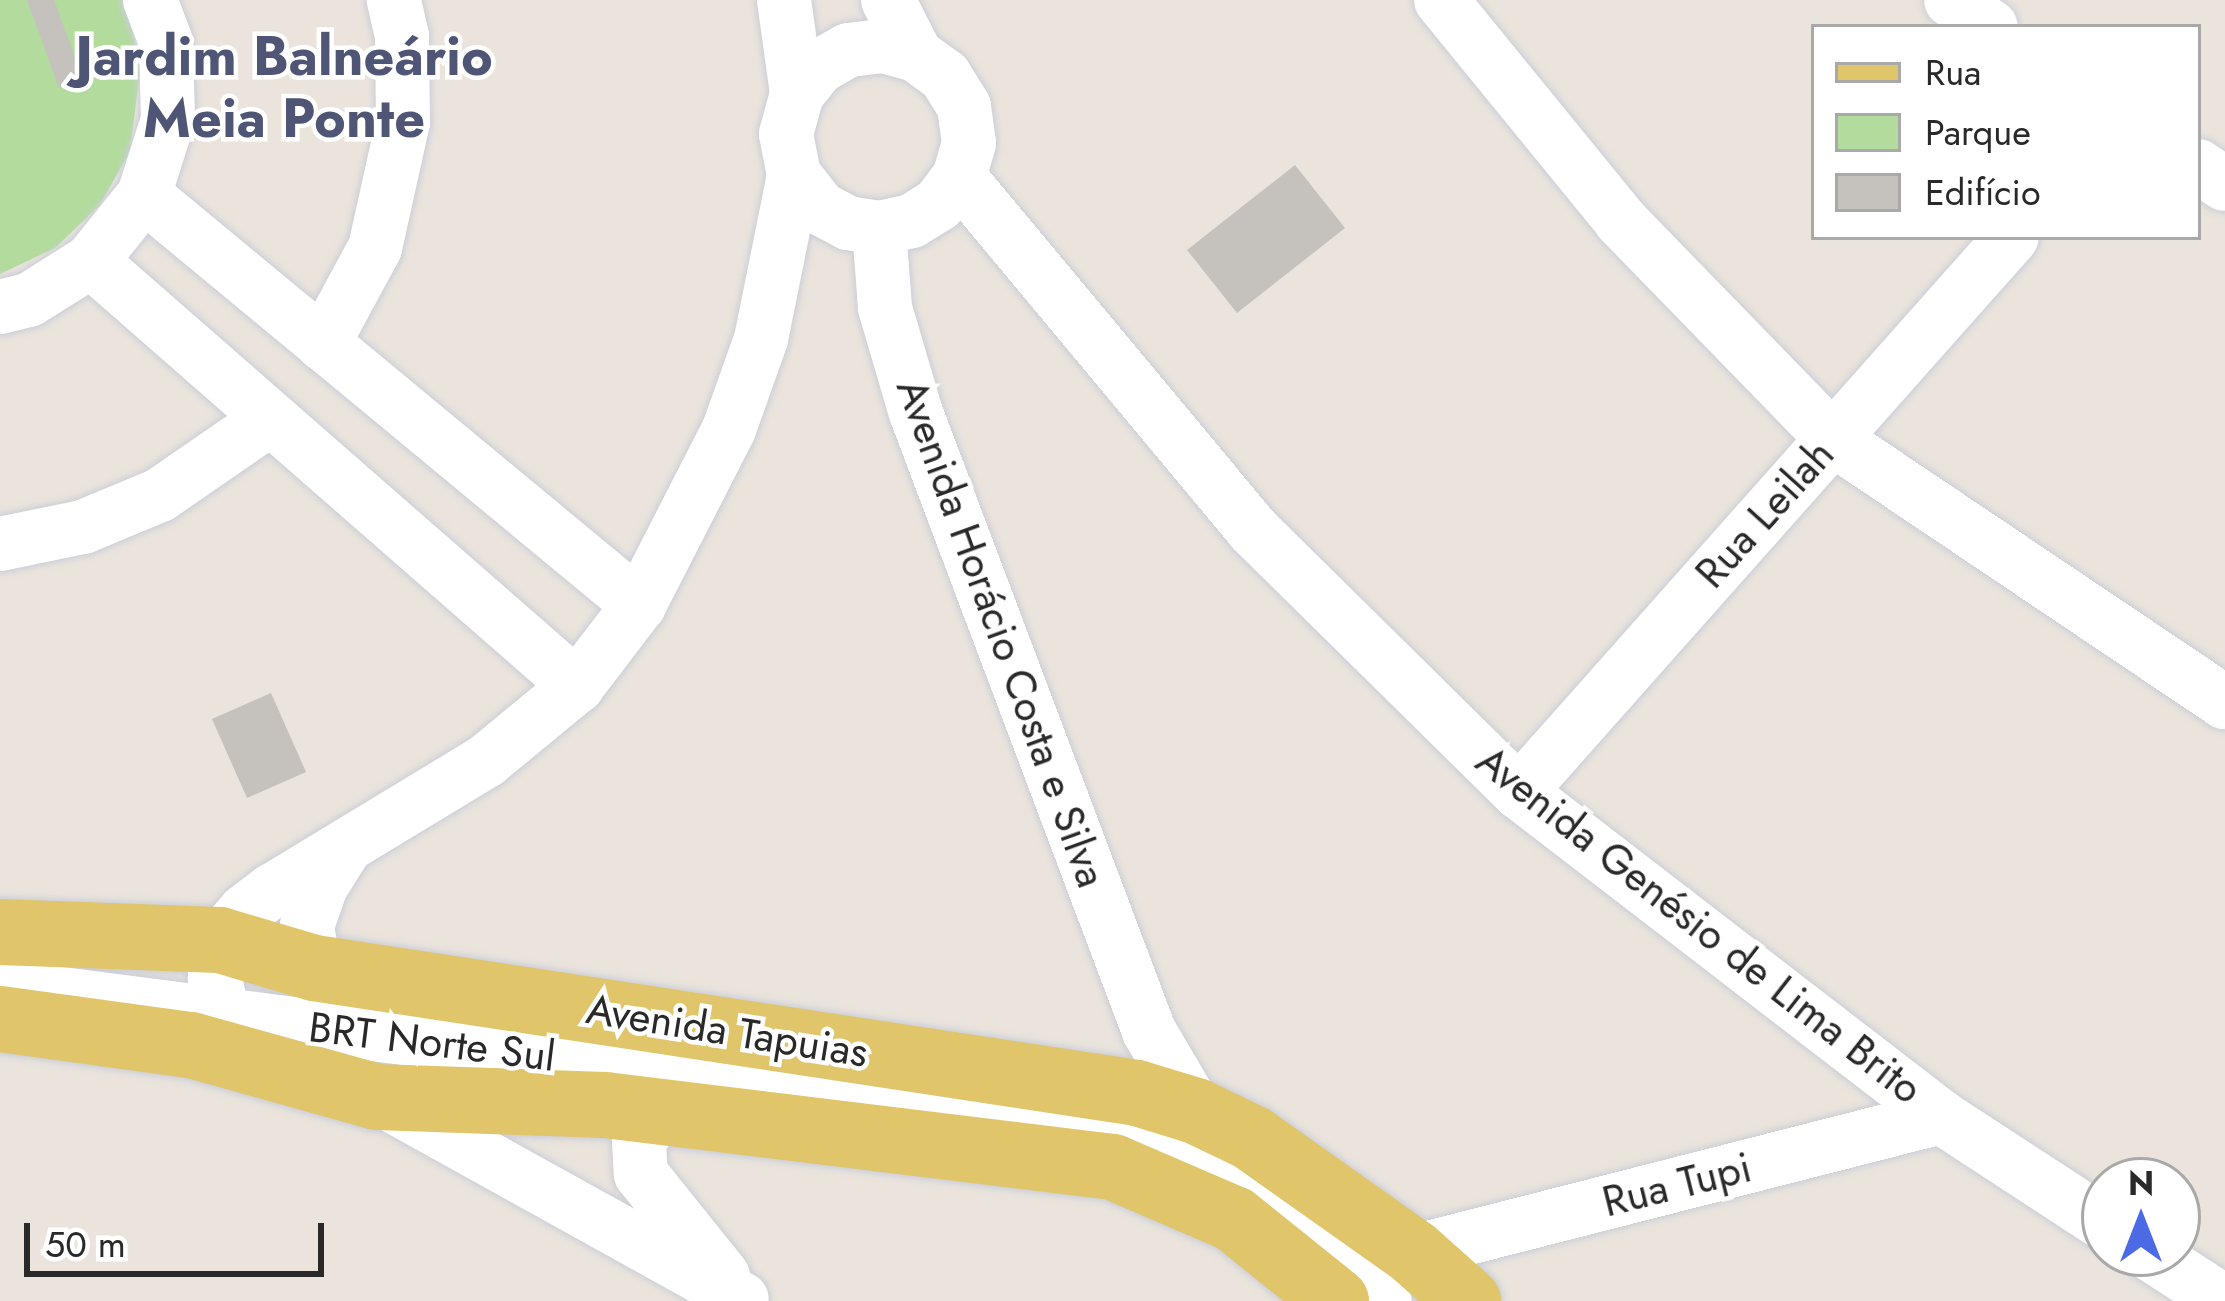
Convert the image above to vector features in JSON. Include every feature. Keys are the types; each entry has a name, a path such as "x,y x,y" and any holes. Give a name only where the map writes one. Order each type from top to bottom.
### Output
{"main road":[{"name":"Avenida Tapuias","path":"0,932 220,940 314,968 1161,1078 1252,1138 1399,1276"},
{"name":"Avenida Tapuias","path":"0,1019 191,1045 237,1037 377,1097 507,1098 660,1112 1113,1167 1234,1220 1336,1301"},
{"path":"1399,1276 1468,1301"}],"street":[{"path":"0,307 28,300 91,261 143,195 168,120 166,42 150,0"},
{"path":"323,344 375,248 403,122 402,36 394,0"},
{"path":"237,1037 215,978 220,940 245,911 486,761 577,686 639,605 729,429 761,339 794,175 786,134 797,94 784,0"},
{"path":"888,0 916,55"},
{"path":"1441,0 1622,221 1833,439 2225,702"},
{"path":"1951,0 1987,24"},
{"path":"761,339 801,272 880,224 939,204 959,178 969,143 964,107 945,76 916,55 883,46 849,50 819,67 797,94"},
{"path":"794,175 820,208 880,224"},
{"name":"Avenida Genésio de Lima Brito","path":"959,178 1253,530 1519,792 1941,1118 2081,1208"},
{"path":"143,195 639,605"},
{"name":"Avenida Genésio de Lima Brito","path":"880,224 1034,268"},
{"name":"Avenida Horácio Costa e Silva","path":"880,224 885,308 916,413 1161,1078"},
{"name":"Rua Leilah","path":"1519,792 2009,240"},
{"path":"91,261 577,686"},
{"path":"0,544 83,527 160,495 270,418"},
{"path":"314,968 307,926 321,886 343,851"},
{"name":"BRT Norte Sul","path":"0,986 237,1037 1107,1129 1171,1149 1399,1276"},
{"path":"1838,1143 1847,1084 1844,1042"},
{"path":"377,1097 743,1300"},
{"path":"660,1112 639,1142 641,1174 743,1300"},
{"name":"Rua Tupi","path":"1399,1276 1838,1143 1941,1118"},
{"path":"2186,1277 2223,1301"}],"green space":[{"path":"0,0 123,0 141,63 130,151 100,205 55,248 0,274"}],"building":[{"path":"27,0 54,0 83,79 59,88"},
{"path":"1295,165 1345,228 1237,313 1187,250"},
{"path":"271,693 306,772 247,798 212,719"}],"district":[{"name":"Jardim Balneário Meia Ponte","path":"284,87"}]}
